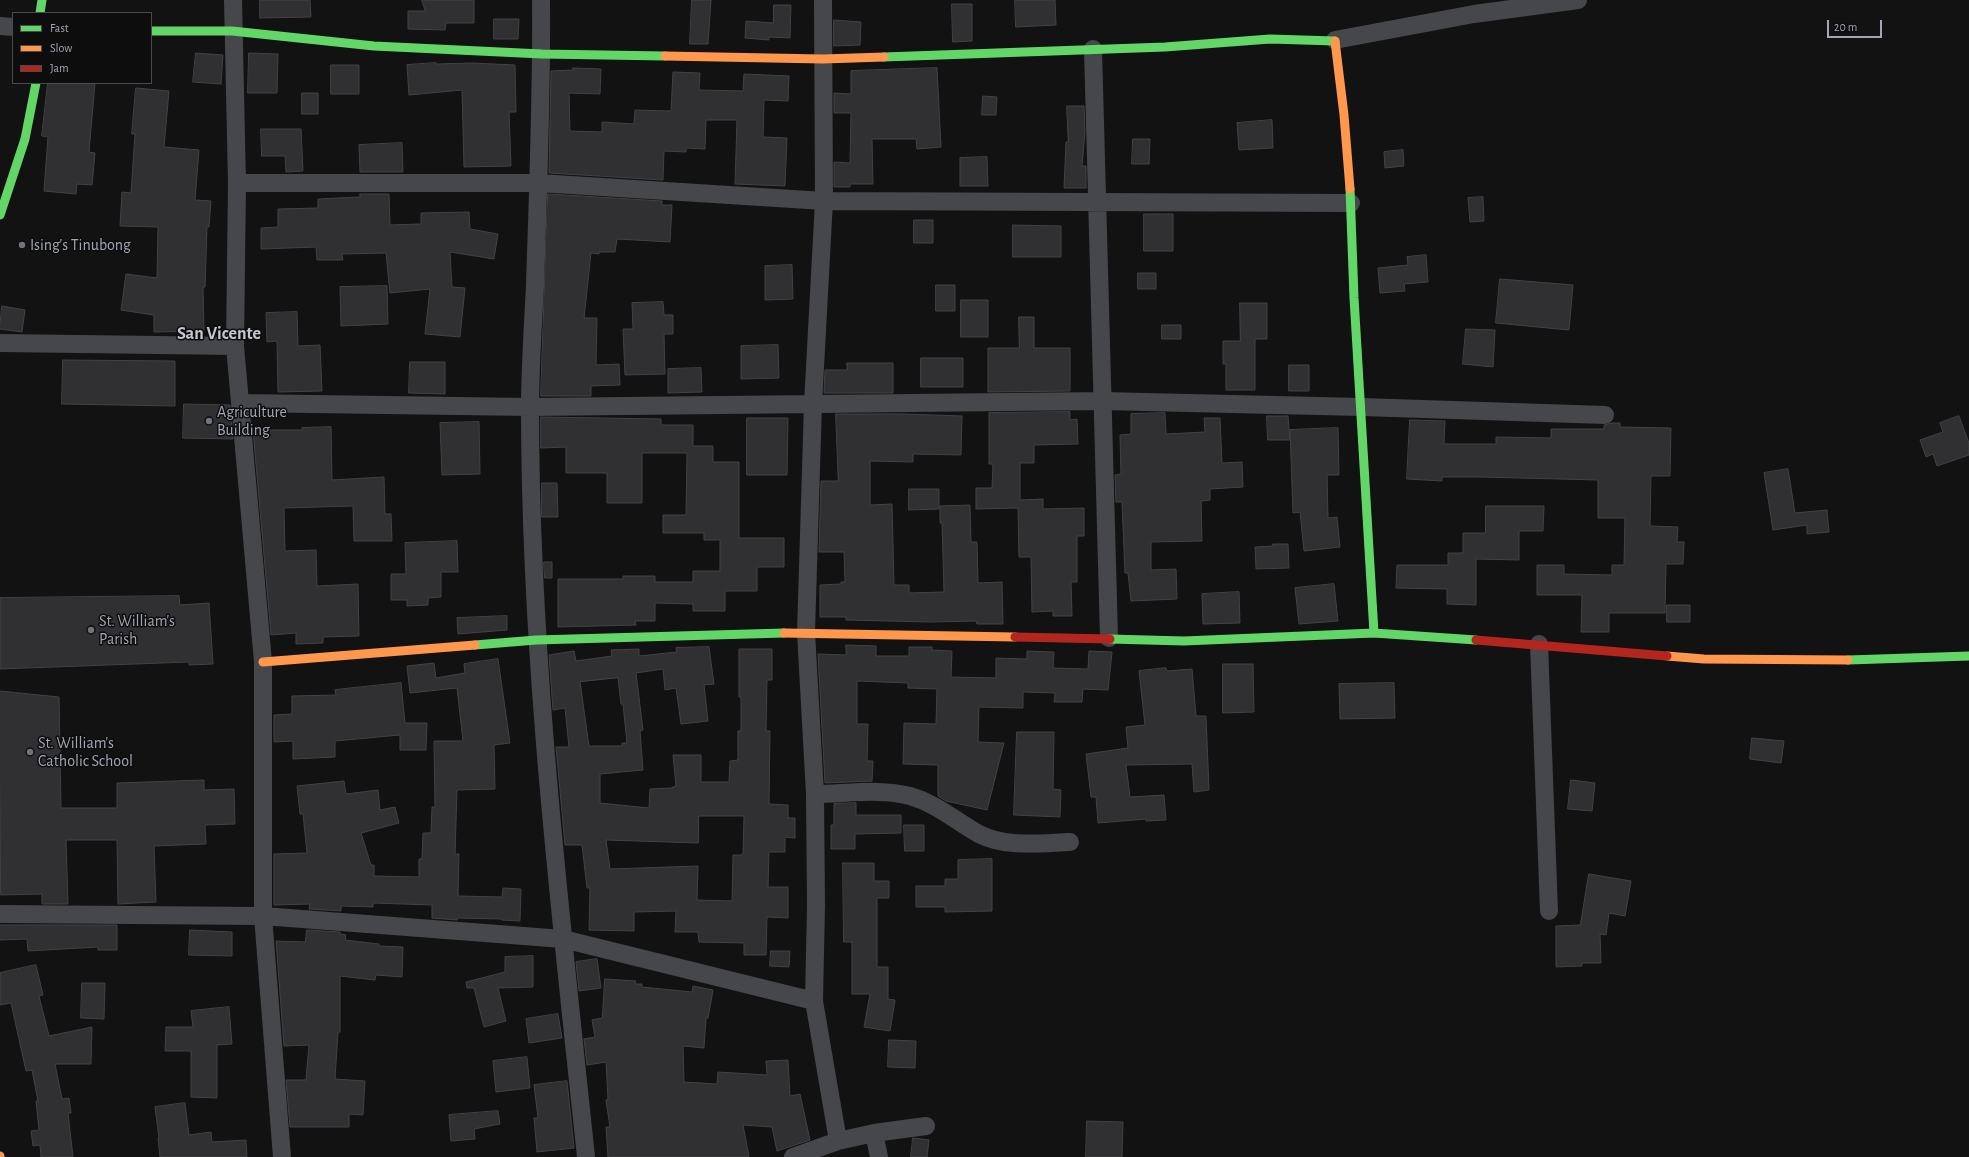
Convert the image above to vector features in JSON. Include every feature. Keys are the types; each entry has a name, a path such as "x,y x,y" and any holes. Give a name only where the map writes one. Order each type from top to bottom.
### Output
{"main road":[{"path":"40,12 42,0"},
{"path":"152,30 232,31 374,46 542,54 823,59 1165,47 1270,39 1310,41 1335,40 1344,115 1351,203 1354,298 1362,407 1374,633"},
{"path":"0,215 25,139 36,84"},
{"path":"263,662 536,640 806,632 1109,638 1184,641 1374,633 1539,644 1704,659 1858,660 1969,656"}],"street":[{"path":"233,0 232,31 237,183 235,346 263,662 263,916 282,1157"},
{"path":"541,0 542,54 539,183 530,407 536,640 563,939 586,1157"},
{"path":"823,0 824,201 813,404 806,632 815,794 816,905 814,1001 838,1141"},
{"path":"1335,40 1474,14 1578,0"},
{"path":"0,26 12,27"},
{"path":"1093,49 1109,638"},
{"path":"237,183 539,183 824,201 1351,203"},
{"path":"0,343 235,346"},
{"path":"240,403 530,407 1102,401 1362,407 1605,415"},
{"path":"1539,644 1549,912"},
{"path":"815,794 886,793 908,796 935,806 980,834 993,839 1028,843 1070,842"},
{"path":"0,914 263,916 563,939 814,1001"},
{"path":"793,1157 838,1141 874,1133 926,1126"},
{"path":"874,1133 879,1157"}],"building":[{"path":"260,0 310,0 311,17 260,18"},
{"path":"422,0 474,0 474,23 446,23 445,30 408,29 408,11 425,11"},
{"path":"692,0 711,0 708,44 690,44"},
{"path":"1015,0 1055,0 1056,25 1016,27"},
{"path":"952,4 972,4 972,41 953,42"},
{"path":"774,5 791,5 790,38 769,37 769,40 745,38 746,21 773,23"},
{"path":"494,19 519,19 518,39 494,39"},
{"path":"834,20 861,22 860,45 834,46"},
{"path":"196,53 223,55 221,84 193,82"},
{"path":"249,53 278,54 277,93 248,93"},
{"path":"436,63 515,65 516,112 509,112 511,166 464,167 462,90 409,95 407,65"},
{"path":"331,65 359,65 359,94 331,94"},
{"path":"573,68 601,69 600,94 569,93 570,131 602,132 602,122 634,124 635,110 671,111 673,72 700,73 699,90 743,91 744,74 789,76 788,101 764,100 763,137 787,138 785,186 735,184 737,120 706,120 705,149 686,148 686,152 664,151 663,180 549,173 551,71 573,70"},
{"path":"937,68 941,147 917,149 916,139 872,139 873,184 850,184 850,187 834,187 834,162 850,163 851,113 834,113 834,93 851,94 851,71"},
{"path":"48,84 95,84 89,152 95,153 92,185 77,184 76,194 44,191 48,137 42,136"},
{"path":"136,88 169,91 164,147 199,150 195,200 211,201 209,227 207,227 205,287 203,287 204,331 154,332 154,315 121,310 126,274 157,278 158,227 120,226 122,192 131,193 135,134 132,134"},
{"path":"302,93 318,93 318,114 302,114"},
{"path":"983,96 997,97 996,115 982,115"},
{"path":"1067,106 1084,106 1085,132 1082,166 1086,166 1086,188 1064,188 1066,142 1068,142"},
{"path":"1272,120 1273,148 1239,150 1237,123"},
{"path":"261,129 301,129 303,171 286,172 285,156 262,156"},
{"path":"1133,139 1150,139 1149,164 1132,164"},
{"path":"402,143 403,172 360,172 359,145"},
{"path":"1403,150 1404,166 1385,168 1384,152"},
{"path":"987,157 988,186 960,186 960,158"},
{"path":"360,194 389,194 390,225 421,224 421,213 469,212 470,229 498,234 494,259 450,252 452,287 465,288 460,337 425,334 430,289 390,293 386,253 342,254 343,260 317,260 316,247 261,249 261,228 278,227 278,209 318,208 318,199 360,197"},
{"path":"548,194 662,201 662,205 672,205 670,242 617,239 615,252 599,252 599,254 591,253 584,318 597,318 596,365 619,364 620,385 591,386 591,396 541,396"},
{"path":"1483,197 1484,221 1470,222 1468,198"},
{"path":"1144,214 1173,214 1173,251 1144,251"},
{"path":"914,220 933,220 933,243 914,243"},
{"path":"1013,225 1061,226 1061,257 1013,257"},
{"path":"1426,255 1428,282 1404,284 1405,291 1380,293 1378,268 1408,265 1407,257"},
{"path":"792,265 793,299 765,300 765,266"},
{"path":"1138,273 1156,273 1156,289 1138,289"},
{"path":"1500,279 1573,285 1569,330 1496,323"},
{"path":"936,285 955,285 955,311 936,311"},
{"path":"387,286 388,324 341,326 340,287"},
{"path":"961,300 988,300 988,337 961,337"},
{"path":"663,302 664,315 673,315 673,334 664,334 665,374 625,375 623,329 633,329 632,303"},
{"path":"1240,303 1267,303 1267,339 1255,339 1255,390 1226,390 1226,364 1223,364 1223,341 1240,341"},
{"path":"2,306 25,310 22,332 0,329"},
{"path":"297,312 298,346 320,345 322,391 278,392 277,341 267,342 266,313"},
{"path":"1019,317 1034,317 1034,348 1070,348 1070,391 988,392 988,348 1019,348"},
{"path":"1162,325 1181,325 1181,339 1162,339"},
{"path":"1466,329 1495,330 1493,367 1463,364"},
{"path":"778,345 779,378 741,379 741,346"},
{"path":"921,358 963,358 963,387 921,387"},
{"path":"63,360 175,361 175,406 62,404"},
{"path":"410,362 445,362 445,394 409,393"},
{"path":"847,363 893,363 893,393 824,393 825,370 847,370"},
{"path":"1289,365 1309,365 1309,391 1289,391"},
{"path":"701,368 702,392 668,393 668,369"},
{"name":"Agriculture Building","path":"184,404 230,405 233,439 183,438"},
{"path":"1070,412 1070,420 1077,419 1078,444 1034,445 1034,463 1020,463 1020,500 1043,499 1043,509 1084,508 1084,536 1077,536 1077,582 1071,582 1072,616 1053,616 1053,611 1032,612 1031,557 1019,557 1018,508 976,509 976,488 992,488 993,464 989,464 989,413"},
{"path":"1165,413 1166,434 1205,432 1204,418 1220,418 1222,463 1242,462 1243,487 1210,489 1210,500 1201,501 1202,541 1151,542 1151,570 1176,569 1177,599 1131,601 1128,573 1125,573 1122,502 1116,502 1115,475 1121,474 1120,435 1131,434 1131,414"},
{"path":"836,414 962,416 961,455 913,454 913,462 870,461 870,505 892,504 894,585 909,585 909,593 944,592 942,523 940,523 940,506 970,505 971,542 977,542 978,583 1002,582 1003,624 977,624 976,621 931,622 846,620 846,617 820,617 820,585 841,584 841,582 845,582 844,552 819,552 821,481 838,481"},
{"path":"1267,416 1288,416 1290,440 1268,440"},
{"path":"1959,416 1969,443 1969,455 1937,466 1933,454 1926,457 1920,440 1943,432 1940,423"},
{"path":"541,417 661,419 661,425 693,425 693,446 713,446 713,462 739,462 739,538 784,538 784,567 757,567 757,591 725,591 725,611 693,611 693,604 655,603 655,621 635,621 636,625 558,627 558,579 623,579 623,576 655,576 655,582 693,582 693,571 720,571 720,540 704,540 704,533 663,533 663,515 686,515 687,453 642,453 642,503 607,503 607,473 566,473 566,447 541,448"},
{"path":"747,418 788,418 787,475 747,475"},
{"path":"1410,420 1445,421 1444,444 1496,444 1496,437 1551,438 1551,429 1604,429 1604,425 1612,423 1620,423 1620,427 1671,428 1670,476 1651,476 1650,526 1678,527 1677,542 1684,542 1683,564 1666,564 1665,613 1609,613 1609,632 1581,632 1582,595 1537,595 1537,565 1564,565 1564,574 1612,575 1612,565 1624,565 1625,518 1598,518 1598,480 1480,477 1442,477 1442,481 1407,479"},
{"path":"479,422 480,474 442,475 440,423"},
{"path":"331,427 332,480 384,477 385,514 391,514 392,541 354,541 353,506 284,508 285,551 316,550 317,586 358,584 359,636 323,637 323,643 296,644 296,633 271,635 253,430 302,430 302,428"},
{"path":"1338,428 1339,475 1327,475 1328,518 1337,517 1340,547 1304,551 1300,512 1293,513 1290,430"},
{"path":"1788,469 1795,513 1827,510 1829,532 1807,534 1807,525 1773,530 1764,473"},
{"path":"542,483 557,483 558,517 542,517"},
{"path":"909,489 939,489 939,509 909,510"},
{"path":"1486,506 1544,506 1543,531 1519,531 1519,560 1476,559 1476,605 1447,604 1447,589 1396,588 1397,565 1448,565 1448,553 1463,553 1463,533 1485,533"},
{"path":"457,541 458,572 441,572 441,597 428,598 428,605 407,606 407,600 391,600 391,574 406,574 405,543"},
{"path":"1273,544 1288,544 1289,568 1256,569 1255,547 1273,546"},
{"path":"544,562 552,562 552,578 545,578"},
{"path":"1334,584 1338,621 1299,624 1295,588"},
{"path":"1239,592 1240,623 1203,624 1202,594"},
{"name":"St. William's Parish","path":"179,596 180,605 209,603 213,664 189,665 189,662 0,669 0,598"},
{"path":"1667,605 1690,605 1690,622 1667,622"},
{"path":"507,616 507,630 458,634 457,618"},
{"path":"846,645 876,646 876,656 909,656 909,647 932,647 932,650 952,651 951,677 996,678 996,658 1027,659 1027,651 1054,652 1053,668 1088,669 1089,651 1112,652 1108,690 1083,689 1082,702 1054,702 1055,693 1023,692 1023,708 979,707 978,742 1004,743 987,810 946,801 938,796 938,765 903,764 904,723 936,724 937,689 908,688 908,683 857,681 857,724 868,724 867,761 873,761 872,781 825,783 818,654 846,655"},
{"path":"709,647 714,684 704,685 708,721 681,724 676,688 665,690 663,669 636,673 643,730 640,731 643,770 600,774 600,803 649,808 650,789 672,788 676,786 673,755 701,755 701,782 729,782 730,761 738,760 738,731 741,731 739,649 772,649 772,680 767,680 766,731 770,731 769,804 788,805 788,818 795,818 795,838 785,837 785,852 769,852 768,887 788,887 788,918 767,917 766,955 744,955 744,943 699,942 698,932 675,932 676,911 634,912 634,931 589,930 590,888 587,888 582,845 565,845 556,747 569,747 565,708 553,710 549,655 574,651 576,661 612,656 611,650 639,649 639,656 677,652 676,648","holes":["618,678 621,704 623,704 627,743 622,743 622,746 589,746 580,682","699,816 744,816 743,855 733,855 732,901 697,900 698,866 610,869 606,840 698,843"]},
{"path":"498,659 510,743 494,745 495,789 457,790 455,854 459,854 458,896 502,897 503,888 521,889 520,921 502,919 458,918 457,920 432,918 432,905 373,903 373,907 341,906 341,911 309,909 310,904 274,905 274,854 307,853 303,814 300,814 297,786 344,781 346,794 378,790 380,810 395,807 399,823 361,833 371,865 374,865 374,876 419,877 419,859 422,859 423,833 431,833 432,807 435,807 434,741 463,741 457,688 410,693 407,666 434,663 436,678 465,673 464,664"},
{"path":"1223,664 1253,664 1254,712 1223,713"},
{"path":"1166,668 1167,671 1192,669 1196,716 1206,716 1209,790 1194,792 1192,764 1126,765 1130,797 1164,795 1166,820 1146,821 1146,819 1098,823 1096,797 1091,797 1086,754 1128,748 1126,727 1145,725 1139,671"},
{"path":"401,683 405,723 427,723 426,750 400,750 400,735 335,741 335,757 293,759 293,741 274,742 274,715 292,714 292,696 336,695 335,690"},
{"path":"1394,683 1395,718 1340,719 1339,684"},
{"path":"0,691 59,697 61,808 117,808 117,783 204,780 204,790 234,789 235,824 205,825 206,844 154,846 156,902 118,904 117,840 66,840 68,904 42,904 42,894 1,895"},
{"path":"1017,732 1054,732 1053,789 1061,790 1060,817 1014,815"},
{"path":"1752,738 1784,741 1781,763 1750,759"},
{"path":"1571,780 1595,783 1592,811 1568,809"},
{"path":"856,803 856,815 901,815 901,833 855,834 855,849 831,849 831,825 834,825 834,804"},
{"path":"904,825 924,825 924,851 905,851"},
{"path":"992,859 992,911 945,912 945,907 916,907 916,886 945,886 945,879 958,879 958,860"},
{"path":"843,863 874,863 874,881 889,881 889,898 877,898 877,967 888,967 888,999 895,1000 890,1031 864,1027 870,994 852,994 852,942 844,942"},
{"path":"1589,874 1631,881 1625,916 1609,913 1606,935 1600,934 1601,963 1582,963 1582,966 1556,967 1556,926 1580,925"},
{"path":"0,925 117,925 117,950 98,950 98,947 28,951 27,939 0,940"},
{"path":"190,930 232,932 232,956 189,955"},
{"path":"307,930 340,932 340,934 346,935 345,940 379,944 379,946 403,947 402,977 376,975 375,980 340,976 340,1032 338,1032 335,1079 365,1081 363,1115 349,1114 349,1127 290,1127 286,1080 306,1080 309,1045 284,1046 276,941 305,942"},
{"path":"771,951 790,951 789,967 770,966"},
{"path":"533,956 533,987 498,988 506,1021 484,1027 474,988 467,988 466,982 505,972 505,957"},
{"path":"597,959 601,988 579,991 576,962"},
{"path":"36,965 43,995 39,996 49,1036 92,1027 91,1064 55,1064 62,1099 69,1098 71,1113 68,1113 73,1157 41,1157 40,1145 33,1146 31,1131 39,1130 36,1101 38,1101 32,1070 26,1071 11,1003 0,1005 0,973"},
{"path":"605,979 636,981 635,984 642,984 642,987 692,992 693,986 713,990 708,1018 706,1018 704,1048 683,1046 684,1082 717,1084 718,1072 767,1075 766,1061 788,1060 790,1096 800,1094 810,1140 777,1151 772,1127 743,1125 749,1157 608,1157 606,1127 610,1127 606,1100 608,1099 606,1062 587,1065 584,1039 595,1037 592,1020 602,1018"},
{"path":"82,983 105,983 104,1019 81,1018"},
{"path":"229,1007 232,1044 217,1045 217,1098 191,1097 191,1051 165,1051 166,1027 193,1027 191,1011"},
{"path":"558,1014 562,1038 529,1043 526,1019"},
{"path":"889,1040 916,1041 915,1068 888,1067"},
{"path":"527,1057 530,1088 496,1092 493,1061"},
{"path":"567,1081 574,1148 537,1152 534,1118 538,1118 534,1085"},
{"path":"185,1103 189,1135 211,1132 212,1142 246,1140 247,1157 160,1157 155,1107"},
{"path":"498,1111 500,1124 474,1129 475,1139 451,1141 449,1115"},
{"path":"1087,1121 1123,1122 1122,1157 1086,1157"},
{"path":"913,1138 929,1140 927,1157 911,1157"}],"traffic: fast":[{"path":"40,12 42,0"},
{"path":"152,31 232,31 374,46 542,54 665,56"},
{"path":"884,57 1165,47 1270,39 1335,41"},
{"path":"0,215 25,139 36,84"},
{"path":"1350,189 1354,298 1374,633"},
{"path":"475,645 536,640 784,633"},
{"path":"1110,639 1184,641 1374,633 1476,640"},
{"path":"1848,660 1969,656"}],"traffic: slow":[{"path":"1335,41 1344,115 1350,189"},
{"path":"665,56 823,59 884,57"},
{"path":"784,633 1015,637"},
{"path":"263,662 475,645"},
{"path":"1667,656 1704,659 1848,660"}],"traffic: jam":[{"path":"1015,637 1110,639"},
{"path":"1476,640 1667,656"}],"place":[{"name":"Ising's Tinubong","path":"22,245"},
{"name":"Agriculture Building","path":"209,421"},
{"name":"St. William's Parish","path":"91,630"},
{"name":"St. William's Catholic School","path":"30,752"}],"district":[{"name":"San Vicente","path":"219,334"}]}
